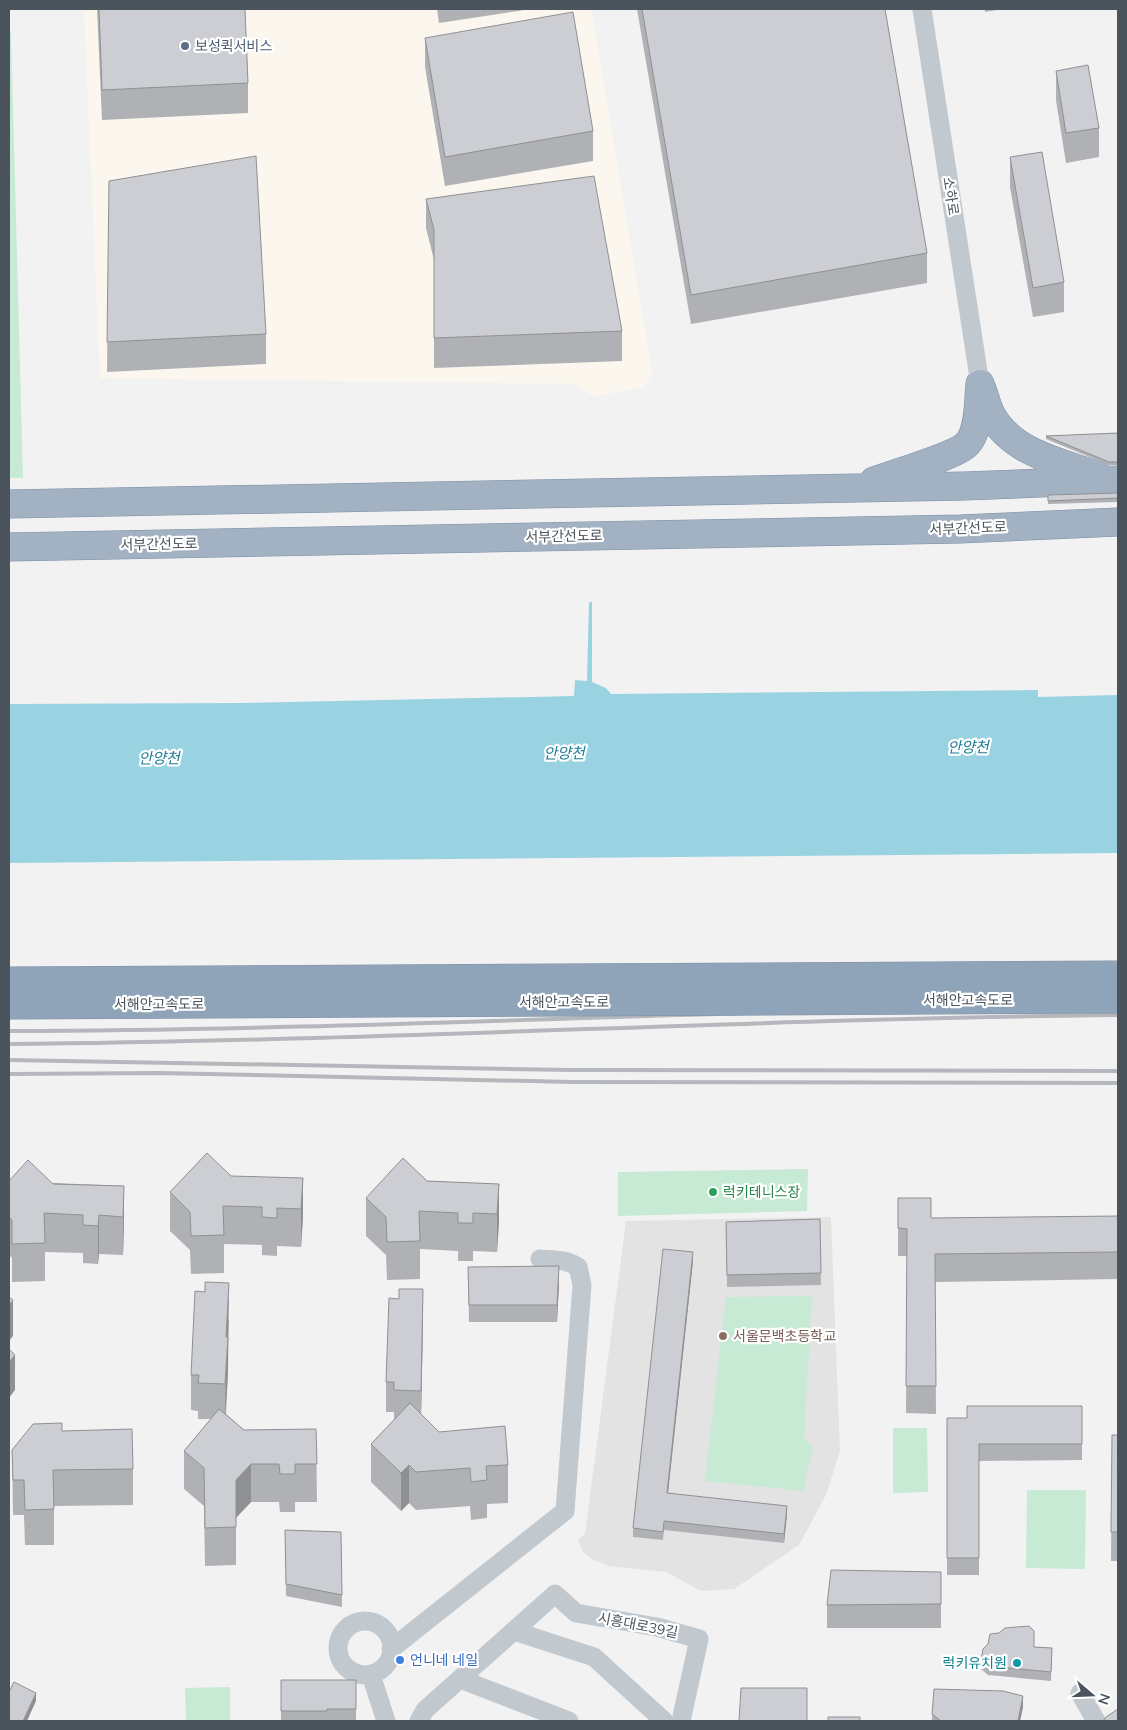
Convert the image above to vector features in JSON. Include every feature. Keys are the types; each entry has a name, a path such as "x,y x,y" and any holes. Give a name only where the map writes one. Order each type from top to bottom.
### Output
{"highway":[{"path":"980,384 991,414 1001,429 1013,441 1028,450 1115,480"},
{"path":"855,488 949,455 968,444 974,429 980,384"},
{"path":"9,504 855,488 1115,480"},
{"name":"서부간선도로","path":"9,547 950,529 1118,522"},
{"name":"서해안고속도로","path":"9,981 1118,975"},
{"name":"서해안고속도로","path":"9,1005 1118,999"}],"street":[{"name":"소하로","path":"922,9 980,384"},
{"path":"435,1614 399,1626 371,1622 360,1622 349,1626 340,1637 338,1646 341,1661 349,1671 363,1675 371,1675 382,1669 387,1663 392,1649 565,1511 582,1285 578,1268 572,1263 563,1260 540,1259"},
{"name":"시흥대로39길","path":"419,1721 424,1710 555,1594 576,1613 657,1627 699,1639 681,1721"},
{"path":"371,1622 386,1632 392,1649"},
{"path":"514,1631 594,1657 664,1721"},
{"path":"371,1675 386,1721"},
{"path":"460,1679 569,1721"},
{"path":"1080,1693 1096,1721"}],"shaded area":[{"path":"84,9 591,9 652,373 645,387 594,396 571,384 100,378"},
{"name":"서울문백초등학교","path":"831,1217 840,1451 826,1495 799,1545 734,1589 701,1591 666,1572 608,1566 592,1559 583,1552 578,1540 585,1534 626,1221"}],"green space":[{"path":"9,32 11,32 23,478 9,478"},
{"name":"럭키테니스장","path":"808,1169 807,1211 618,1216 618,1172"},
{"path":"812,1296 804,1439 813,1447 803,1491 705,1481 726,1297"},
{"path":"893,1428 927,1428 928,1492 893,1493"},
{"path":"1027,1490 1086,1490 1085,1569 1026,1568"},
{"path":"230,1687 230,1721 186,1721 185,1688"}],"water":[{"name":"안양천","path":"589,602 592,602 592,682 606,688 611,694 1038,690 1038,697 1118,695 1118,853 9,863 9,704 240,703 574,696 575,680 587,681"}],"building":[{"path":"99,9 245,9 248,83 102,90"},
{"path":"642,9 885,9 927,253 691,295"},
{"path":"573,12 593,131 445,157 425,38"},
{"path":"1088,65 1099,128 1066,133 1056,71"},
{"path":"1042,152 1064,282 1033,288 1010,157"},
{"path":"256,156 266,334 107,342 109,181"},
{"path":"594,176 622,331 434,338 434,230 426,199"},
{"path":"1118,433 1118,462 1109,462 1046,436"},
{"path":"1118,493 1118,498 1048,501 1048,495"},
{"path":"207,1153 231,1176 303,1178 301,1209 277,1208 277,1218 262,1217 262,1207 223,1206 224,1235 191,1236 190,1212 170,1192"},
{"path":"403,1158 427,1181 499,1184 497,1214 473,1213 473,1223 458,1223 458,1213 419,1211 420,1241 387,1242 386,1217 366,1198"},
{"path":"28,1160 53,1184 124,1186 123,1217 99,1215 98,1226 83,1225 83,1215 44,1213 45,1243 12,1244 12,1220 9,1217 9,1181"},
{"path":"898,1198 931,1198 931,1218 1118,1216 1118,1252 935,1254 936,1386 906,1386 907,1229 898,1228"},
{"path":"820,1219 821,1273 727,1275 726,1222"},
{"path":"663,1249 693,1252 667,1493 787,1506 784,1534 664,1521 663,1532 633,1528"},
{"path":"559,1266 557,1305 469,1305 468,1267"},
{"path":"205,1282 229,1283 225,1384 198,1383 199,1375 191,1375 195,1291 205,1292"},
{"path":"399,1289 423,1289 421,1391 394,1390 394,1382 386,1382 389,1298 399,1299"},
{"path":"9,1297 13,1300 9,1305"},
{"path":"9,1349 15,1355 9,1362"},
{"path":"410,1403 439,1432 505,1426 508,1465 486,1466 487,1480 471,1482 470,1468 416,1472 409,1465 401,1473 371,1444"},
{"path":"967,1406 1082,1406 1082,1444 979,1444 979,1558 947,1558 947,1418 967,1418"},
{"path":"219,1409 244,1430 316,1429 317,1464 295,1464 295,1474 280,1474 279,1464 251,1464 236,1480 236,1527 205,1528 204,1468 184,1451"},
{"path":"62,1423 62,1431 132,1429 133,1469 53,1470 54,1509 25,1510 24,1480 13,1480 12,1450 33,1424"},
{"path":"1112,1435 1118,1435 1118,1532 1111,1532"},
{"path":"285,1530 341,1532 342,1595 286,1584"},
{"path":"831,1570 941,1572 941,1604 827,1605"},
{"name":"럭키유치원","path":"1029,1626 1034,1631 1034,1647 1052,1648 1051,1672 988,1666 981,1660 983,1649 988,1644 990,1634 999,1633 1005,1628"},
{"path":"281,1680 356,1680 356,1709 281,1711"},
{"path":"14,1682 36,1693 23,1721 9,1721 9,1692"},
{"path":"741,1688 807,1688 807,1721 739,1721"},
{"path":"934,1689 1003,1691 1023,1696 1018,1721 941,1721 932,1714"},
{"path":"1118,1709 1118,1721 1103,1721 1106,1717"},
{"path":"828,1717 860,1717 860,1721 828,1721"}],"railway":[{"path":"9,1031 286,1027 841,1010 1118,1005"},
{"path":"9,1044 286,1039 979,1017 1118,1015"},
{"path":"9,1060 571,1070 1118,1071"},
{"path":"9,1074 159,1073 573,1082 1118,1083"}],"place":[{"name":"보성퀵서비스","path":"185,46"},
{"name":"럭키테니스장","path":"713,1192"},
{"name":"서울문백초등학교","path":"723,1336"},
{"name":"언니네 네일","path":"400,1660"},
{"name":"럭키유치원","path":"1017,1663"}]}
